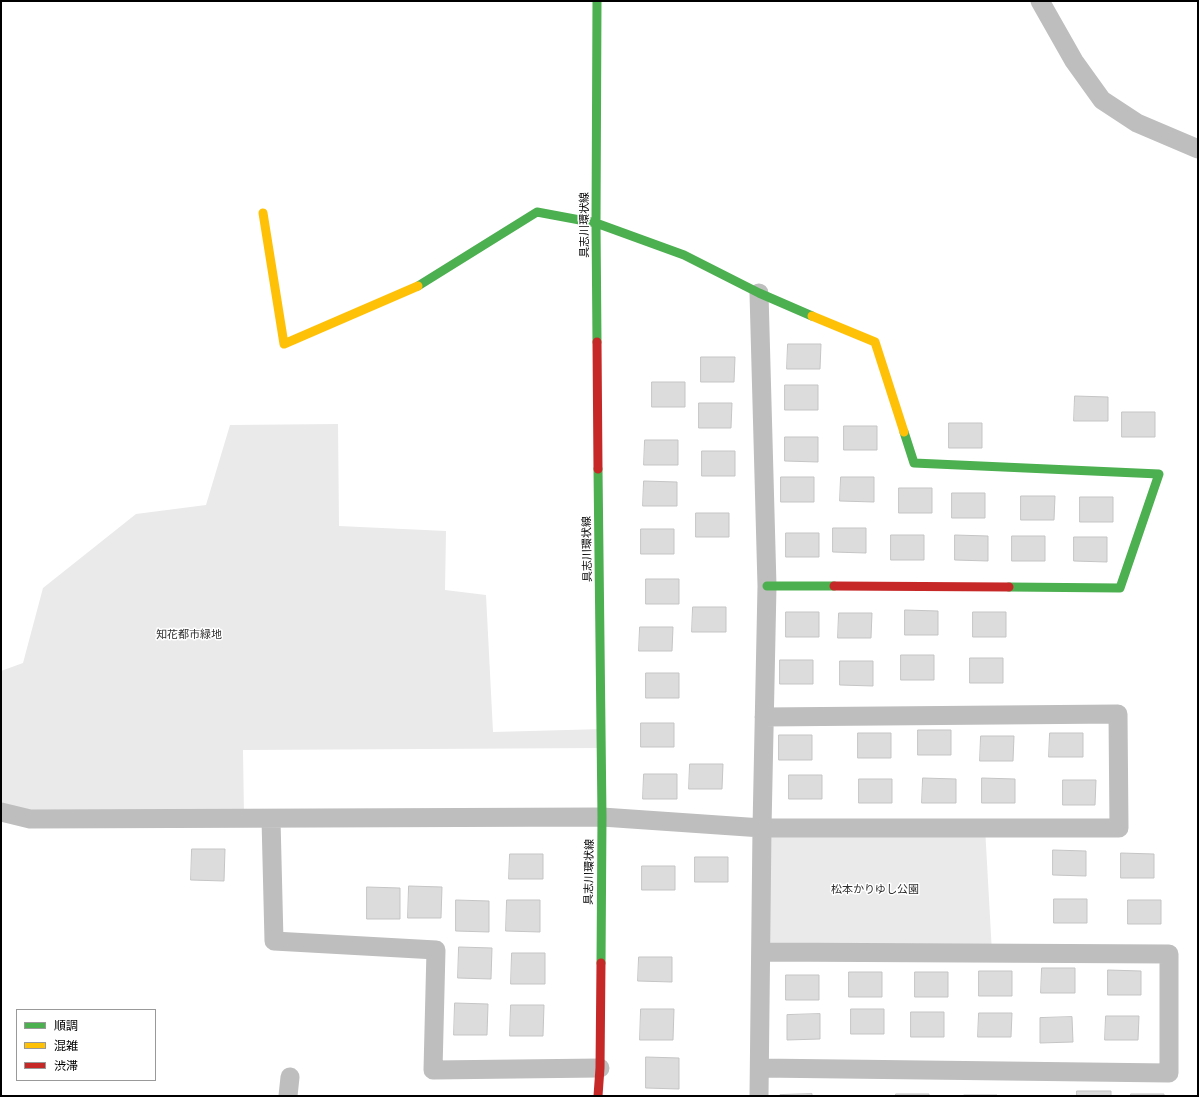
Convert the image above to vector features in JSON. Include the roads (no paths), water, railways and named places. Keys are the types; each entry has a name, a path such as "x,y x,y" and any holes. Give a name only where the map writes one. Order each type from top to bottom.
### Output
{"street":[{"name":"具志川環状線","path":"597,1 596,223 602,817 600,1068 598,1096"},
{"path":"1040,1 1074,61 1102,100 1137,123 1198,149"},
{"path":"263,213 284,344 423,284 537,212 596,223 684,256 759,293 875,342 914,463 1159,474 1120,588 767,586"},
{"path":"759,293 767,586 762,828 760,1096"},
{"path":"1,812 30,819 602,817 762,828 1119,828 1118,714 764,717"},
{"path":"271,819 274,941 436,950 433,1070 600,1068"},
{"path":"760,1068 1169,1073 1169,954 761,952"},
{"path":"288,1096 290,1077"}],"park label":[{"name":"知花都市緑地","path":"189,635"},
{"name":"松本かりゆし公園","path":"875,890"}]}
